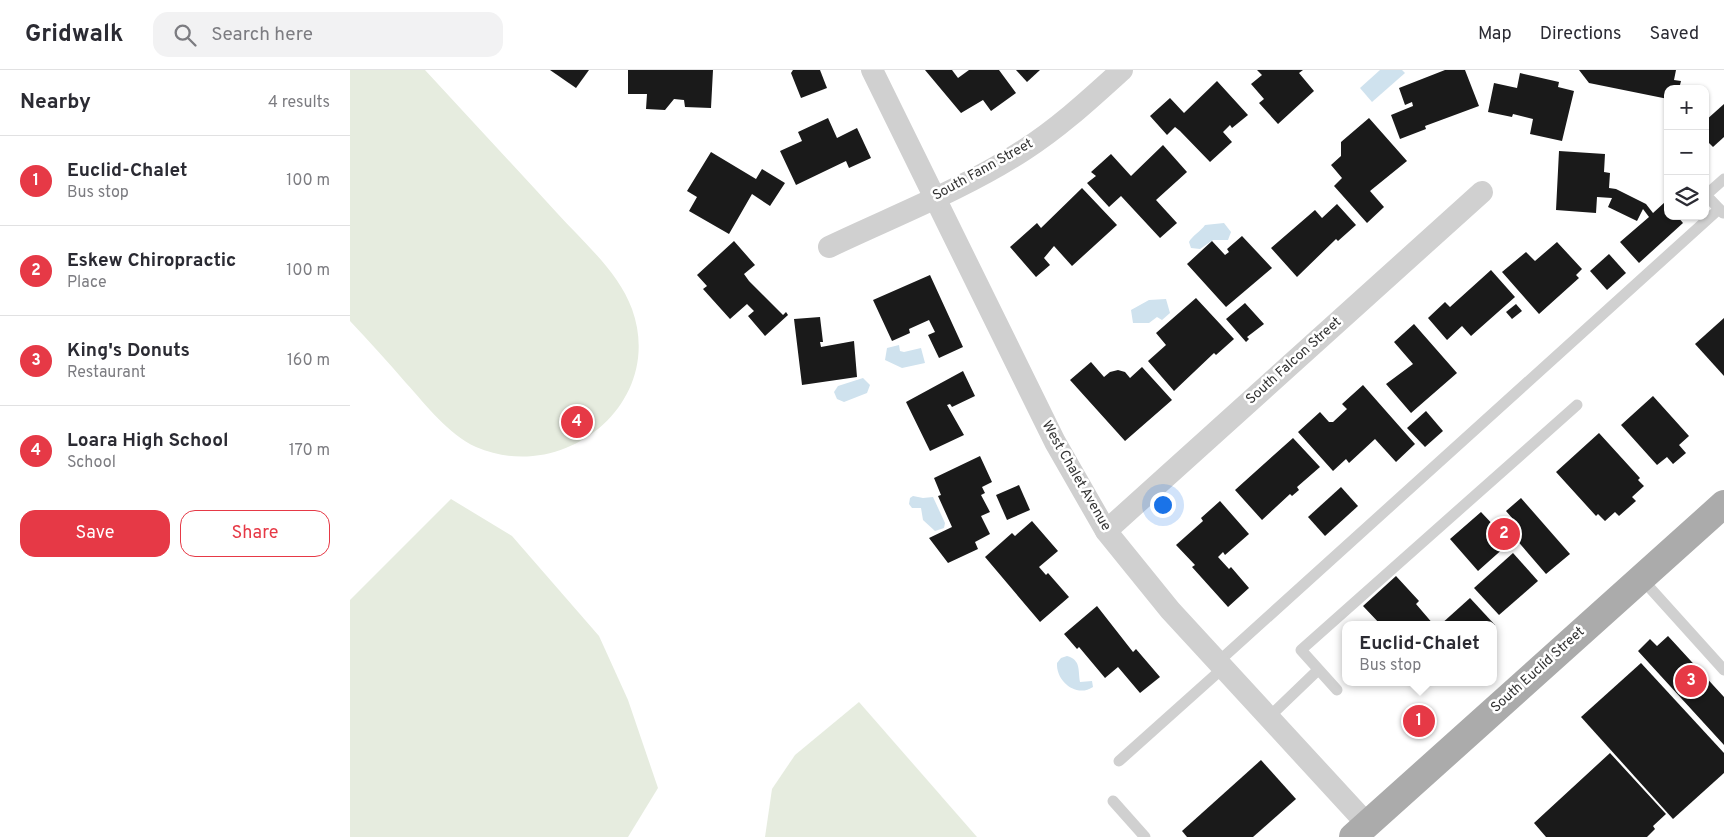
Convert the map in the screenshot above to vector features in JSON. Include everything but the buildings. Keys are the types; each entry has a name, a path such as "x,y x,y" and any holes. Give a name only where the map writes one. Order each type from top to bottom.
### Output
{"main road":[{"name":"South Euclid Street","path":"1360,831 1724,504"}],"street":[{"name":"West Chalet Avenue","path":"872,70 1055,442 1106,531 1149,586 1269,717 1360,831"},
{"name":"South Fann Street","path":"829,247 935,197 990,169 1034,143 1073,114 1122,70"},
{"name":"South Falcon Street","path":"1106,531 1482,192"}],"lane":[{"path":"1119,761 1220,665 1722,211 1706,195 1724,179"},
{"path":"1337,690 1301,650 1577,405"},
{"path":"1641,578 1724,670"},
{"path":"1269,717 1318,670"},
{"path":"1113,801 1145,837"}],"shaded area":[{"path":"350,70 425,70 599,258 618,282 632,309 639,343 634,376 621,404 600,428 573,445 542,455 509,456 476,447 456,435 438,419 350,321"},
{"path":"451,499 512,536 599,636 628,700 658,788 628,837 350,837 350,600"},
{"path":"859,702 977,837 765,837 772,789 795,755"}],"water":[{"path":"1380,70 1402,70 1405,73 1372,102 1360,88"},
{"path":"1224,223 1231,232 1228,240 1213,240 1200,249 1191,248 1189,242 1205,225"},
{"path":"1166,299 1170,313 1162,320 1157,317 1149,323 1133,323 1131,310 1149,300"},
{"path":"899,345 900,351 904,352 921,348 925,363 902,368 885,360 887,348"},
{"path":"863,378 870,385 867,393 844,402 837,399 834,392 838,386"},
{"path":"913,496 933,497 945,523 944,528 935,531 923,520 921,508 912,508 909,504 910,498"},
{"path":"1067,656 1077,663 1080,682 1092,681 1093,687 1080,691 1064,682 1060,676 1057,663 1061,658"}],"place":[{"name":"Loara High School","path":"577,422"},
{"name":"Eskew Chiropractic","path":"1504,534"},
{"name":"King's Donuts","path":"1691,681"},
{"name":"Euclid-Chalet","path":"1419,721"}]}
